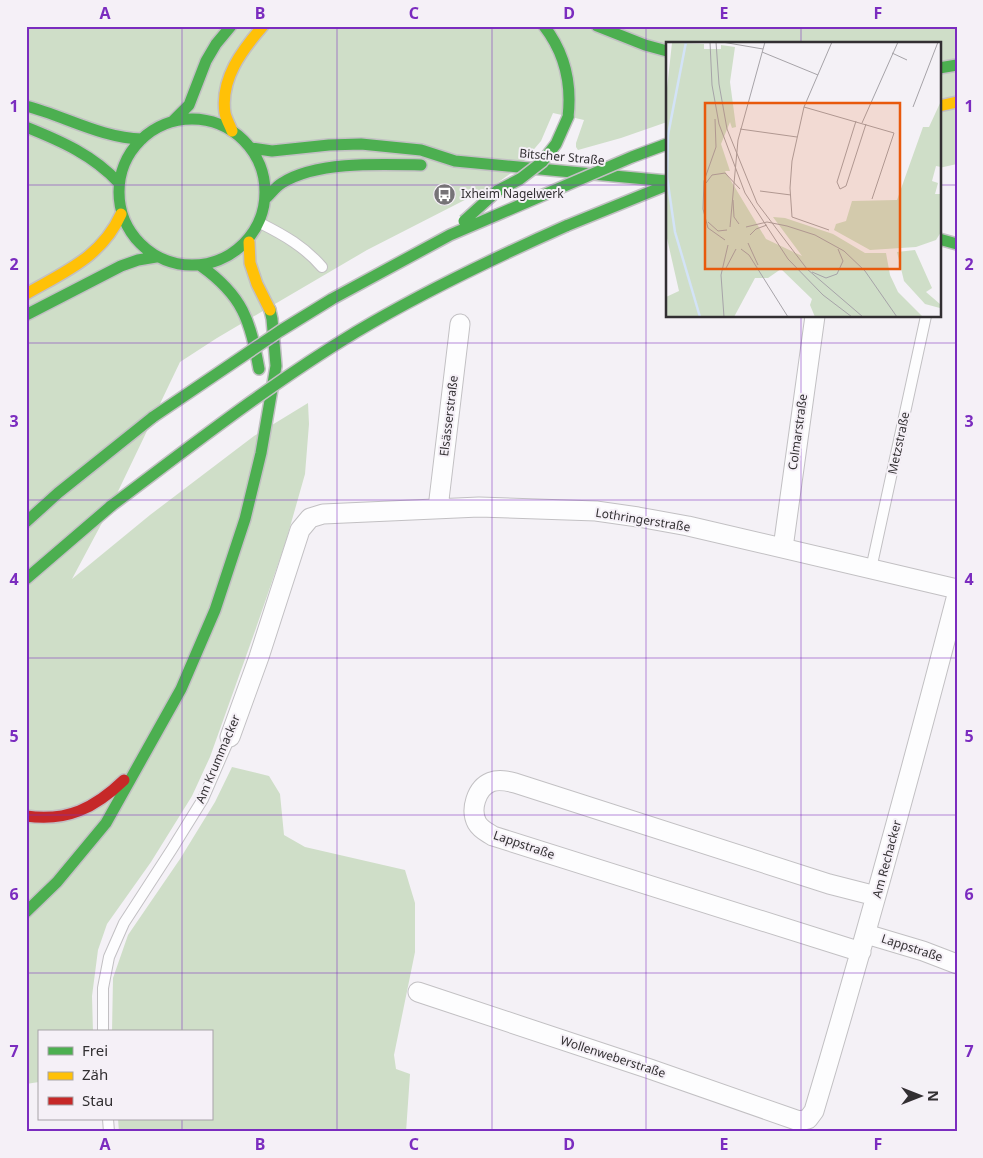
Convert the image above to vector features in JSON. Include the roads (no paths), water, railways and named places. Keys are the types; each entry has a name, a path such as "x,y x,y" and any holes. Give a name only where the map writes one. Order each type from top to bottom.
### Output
{"main road":[{"path":"173,121 189,105 206,61 216,44 231,26"},
{"path":"232,131 225,114 228,79 245,46 263,26"},
{"path":"450,235 497,191 520,179 542,162 556,144 568,117 571,90 563,56 556,40 544,26"},
{"path":"597,26 645,45 666,51"},
{"path":"940,68 957,64"},
{"path":"940,106 957,102"},
{"path":"26,106 104,134 122,138 142,139"},
{"path":"205,120 219,124 232,131 243,138 251,148 263,172 265,199 260,223 248,242 228,258 201,266 187,266 156,257 144,248 121,214 119,183 125,161 142,139 159,127 173,121 205,120"},
{"path":"26,127 64,142 92,158 119,183"},
{"name":"Bitscher Straße","path":"251,148 272,151 339,144 361,144 421,150 455,161"},
{"path":"26,522 58,493 153,417 280,331 325,303 450,235 632,156 666,144"},
{"name":"Bitscher Straße","path":"265,199 284,182 329,169 348,166 421,165 455,161 666,181"},
{"path":"26,579 111,506 208,433 314,358 392,311 496,256 666,185"},
{"path":"26,294 82,261 114,231 121,214"},
{"path":"26,912 57,882 106,823 181,689 215,610 245,519 261,453 276,366 273,324 268,305 257,284 250,263 248,242"},
{"path":"941,243 957,244"},
{"path":"26,315 65,297 131,261 156,257"},
{"path":"201,266 226,285 246,315 251,328 268,409"},
{"path":"26,816 46,819 60,818 85,810 122,783 146,754"}],"street":[{"name":"Colmarstraße","path":"783,548 815,318"},
{"name":"Elsässerstraße","path":"438,508 460,324"},
{"name":"Lothringerstraße","path":"323,514 488,507 596,511 688,526 957,589"},
{"name":"Am Krummacker","path":"230,738 259,657 300,530 310,518 323,514"},
{"name":"Am Rechacker","path":"808,1118 814,1111 861,952 957,595"},
{"name":"Lappstraße","path":"861,952 493,836 482,830 477,823 474,812 475,800 481,790 490,783 500,780 515,783 829,884 876,896"},
{"name":"Lappstraße","path":"866,934 923,951 957,964"},
{"name":"Wollenweberstraße","path":"418,992 799,1121 808,1118"}],"lane":[{"path":"260,223 302,247 322,268"},
{"name":"Metzstraße","path":"871,569 926,318"},
{"name":"Am Krummacker","path":"103,1030 103,988 109,957 116,940 124,922 203,799 230,738"}],"place":[{"name":"Ixheim Nagelwerk","path":"445,194"}]}
